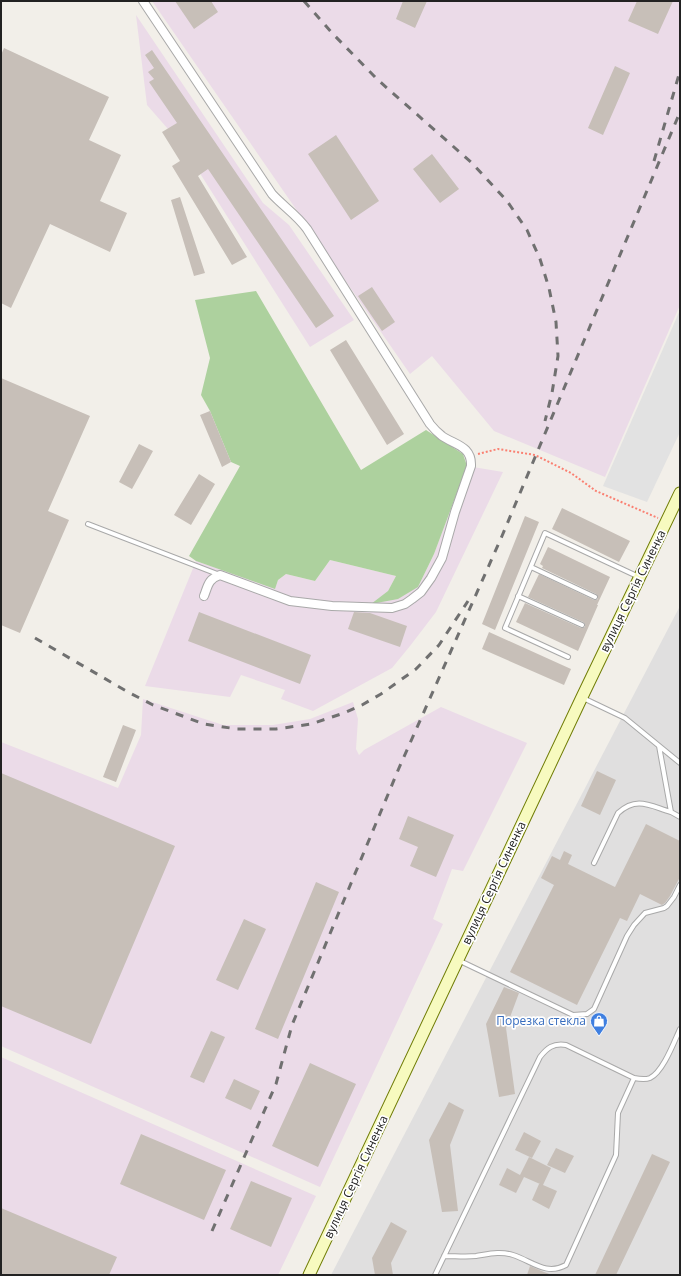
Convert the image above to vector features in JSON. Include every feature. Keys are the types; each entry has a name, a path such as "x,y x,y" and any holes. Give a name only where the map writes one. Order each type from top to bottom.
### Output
{"street":[{"path":"143,1 272,194 299,218 307,229 430,424 436,431 467,451 471,456 471,466 455,512 442,558 421,592 405,604 392,608 332,606 290,601 220,575 210,580 204,596"},
{"name":"вулиця Сергія Синенка","path":"309,1275 582,697 666,522 679,499"}],"lane":[{"path":"88,524 220,575"},
{"path":"568,657 505,628 545,534 639,578"},
{"path":"531,567 595,597"},
{"path":"518,596 582,625"},
{"path":"582,697 625,718 680,763"},
{"path":"659,746 671,812"},
{"path":"594,863 618,813 624,807 641,803 671,812 680,817"},
{"path":"458,960 573,1014 587,1014 594,1009 627,936 634,925 645,914 667,906 674,897 680,885"},
{"path":"435,1275 540,1057 545,1051 551,1046 558,1044 566,1045 634,1078 650,1078 661,1066 680,1029"},
{"path":"444,1256 475,1256 498,1253 514,1255 547,1270 555,1270 566,1265 616,1155 618,1113 634,1078"}],"path":[{"path":"471,456 498,449 535,455 571,473 596,491 666,522"}],"shaded area":[{"path":"152,1 680,1 680,305 605,477 494,431 432,356 410,374"},
{"path":"136,15 263,203 289,225 354,320 310,347 182,145 147,105"},
{"path":"680,310 680,432 647,502 603,486"},
{"path":"467,466 503,472 436,612 392,668 313,711 281,699 285,690 241,675 230,697 145,686 196,561 275,588 278,580 286,574 315,581 330,560 396,576 388,591 418,587 434,554"},
{"path":"680,606 680,1275 331,1275"},
{"path":"143,699 223,725 273,725 310,719 353,702 358,719 356,749 359,755 364,750 441,707 527,743 463,871 452,869 433,919 443,924 320,1187 1,1046 1,742 118,788 141,735"},
{"path":"1,1057 316,1196 278,1275 1,1275"}],"green space":[{"path":"256,291 361,470 426,430 463,454 467,466 434,554 418,587 398,599 371,604 388,591 396,576 330,560 315,581 286,574 278,580 275,589 196,561 189,556 240,466 231,462 210,411 201,395 210,358 195,300"}],"building":[{"path":"175,1 211,1 218,12 194,29"},
{"path":"403,1 427,1 415,28 396,19"},
{"path":"637,1 673,1 658,34 628,21"},
{"path":"4,48 109,97 89,140 121,155 100,201 127,213 110,252 50,224 11,308 1,303 1,55"},
{"path":"152,50 334,316 316,328 208,169 198,176 247,257 232,265 172,166 180,161 162,132 177,123 149,82 154,79 148,72 154,68 145,55"},
{"path":"615,66 630,73 603,135 588,128"},
{"path":"336,135 379,201 351,220 308,154"},
{"path":"432,154 459,189 440,203 413,169"},
{"path":"180,197 205,273 194,276 171,200"},
{"path":"372,287 395,322 382,331 358,296"},
{"path":"346,340 404,434 387,445 330,350"},
{"path":"1,378 90,416 48,511 69,520 20,633 1,625"},
{"path":"210,411 231,462 222,467 200,415"},
{"path":"139,444 153,451 132,489 119,482"},
{"path":"199,474 215,484 191,525 174,515"},
{"path":"562,508 630,541 619,562 552,529"},
{"path":"525,516 539,522 495,630 482,624"},
{"path":"548,547 610,577 578,651 516,622 525,603 581,628 585,627 583,622 528,597 539,574 594,600 597,600 598,598 596,594 542,568 543,566 540,564"},
{"path":"199,612 311,655 300,684 188,641"},
{"path":"354,612 370,613 407,626 400,647 348,629"},
{"path":"489,632 571,669 564,685 482,649"},
{"path":"123,725 136,730 116,782 103,777"},
{"path":"597,771 616,780 600,815 581,806"},
{"path":"1,773 175,846 91,1044 1,1006"},
{"path":"408,816 454,835 436,877 410,866 418,847 399,839"},
{"path":"646,824 680,841 680,877 665,903 662,905 640,894 627,921 620,918 577,1005 510,972 554,885 541,878 552,856 560,860 564,851 572,855 568,864 615,887"},
{"path":"316,882 339,892 278,1039 255,1029"},
{"path":"244,919 266,929 238,990 216,980"},
{"path":"504,987 519,993 506,1028 515,1094 499,1097 486,1024"},
{"path":"211,1031 225,1037 204,1083 190,1077"},
{"path":"310,1063 356,1084 318,1167 272,1146"},
{"path":"234,1079 260,1091 251,1110 225,1098"},
{"path":"449,1102 464,1110 450,1145 458,1211 442,1212 429,1140"},
{"path":"524,1132 541,1141 532,1158 515,1150"},
{"path":"141,1134 226,1170 204,1220 120,1184"},
{"path":"556,1148 574,1156 565,1173 547,1165"},
{"path":"652,1154 670,1162 616,1275 595,1275"},
{"path":"529,1157 551,1168 543,1185 557,1191 549,1209 532,1200 540,1184 524,1177 516,1193 499,1185 507,1168 520,1175"},
{"path":"251,1181 292,1198 271,1247 230,1229"},
{"path":"1,1208 117,1257 109,1275 1,1275"},
{"path":"391,1222 407,1231 391,1263 393,1275 375,1275 372,1258"},
{"path":"530,1266 544,1272 552,1275 527,1275"}],"railway":[{"path":"304,1 332,33 378,80 472,163 507,201 527,230 540,259 549,288 556,322 558,356 552,393 545,421"},
{"path":"654,161 680,71"},
{"path":"212,1231 276,1084 292,1025 399,768 502,536 680,112"},
{"path":"35,638 153,705 204,724 237,729 276,729 311,724 344,713 381,694 416,669 439,645 468,601"}],"place":[{"name":"Порезка стекла","path":"599,1036"}]}
